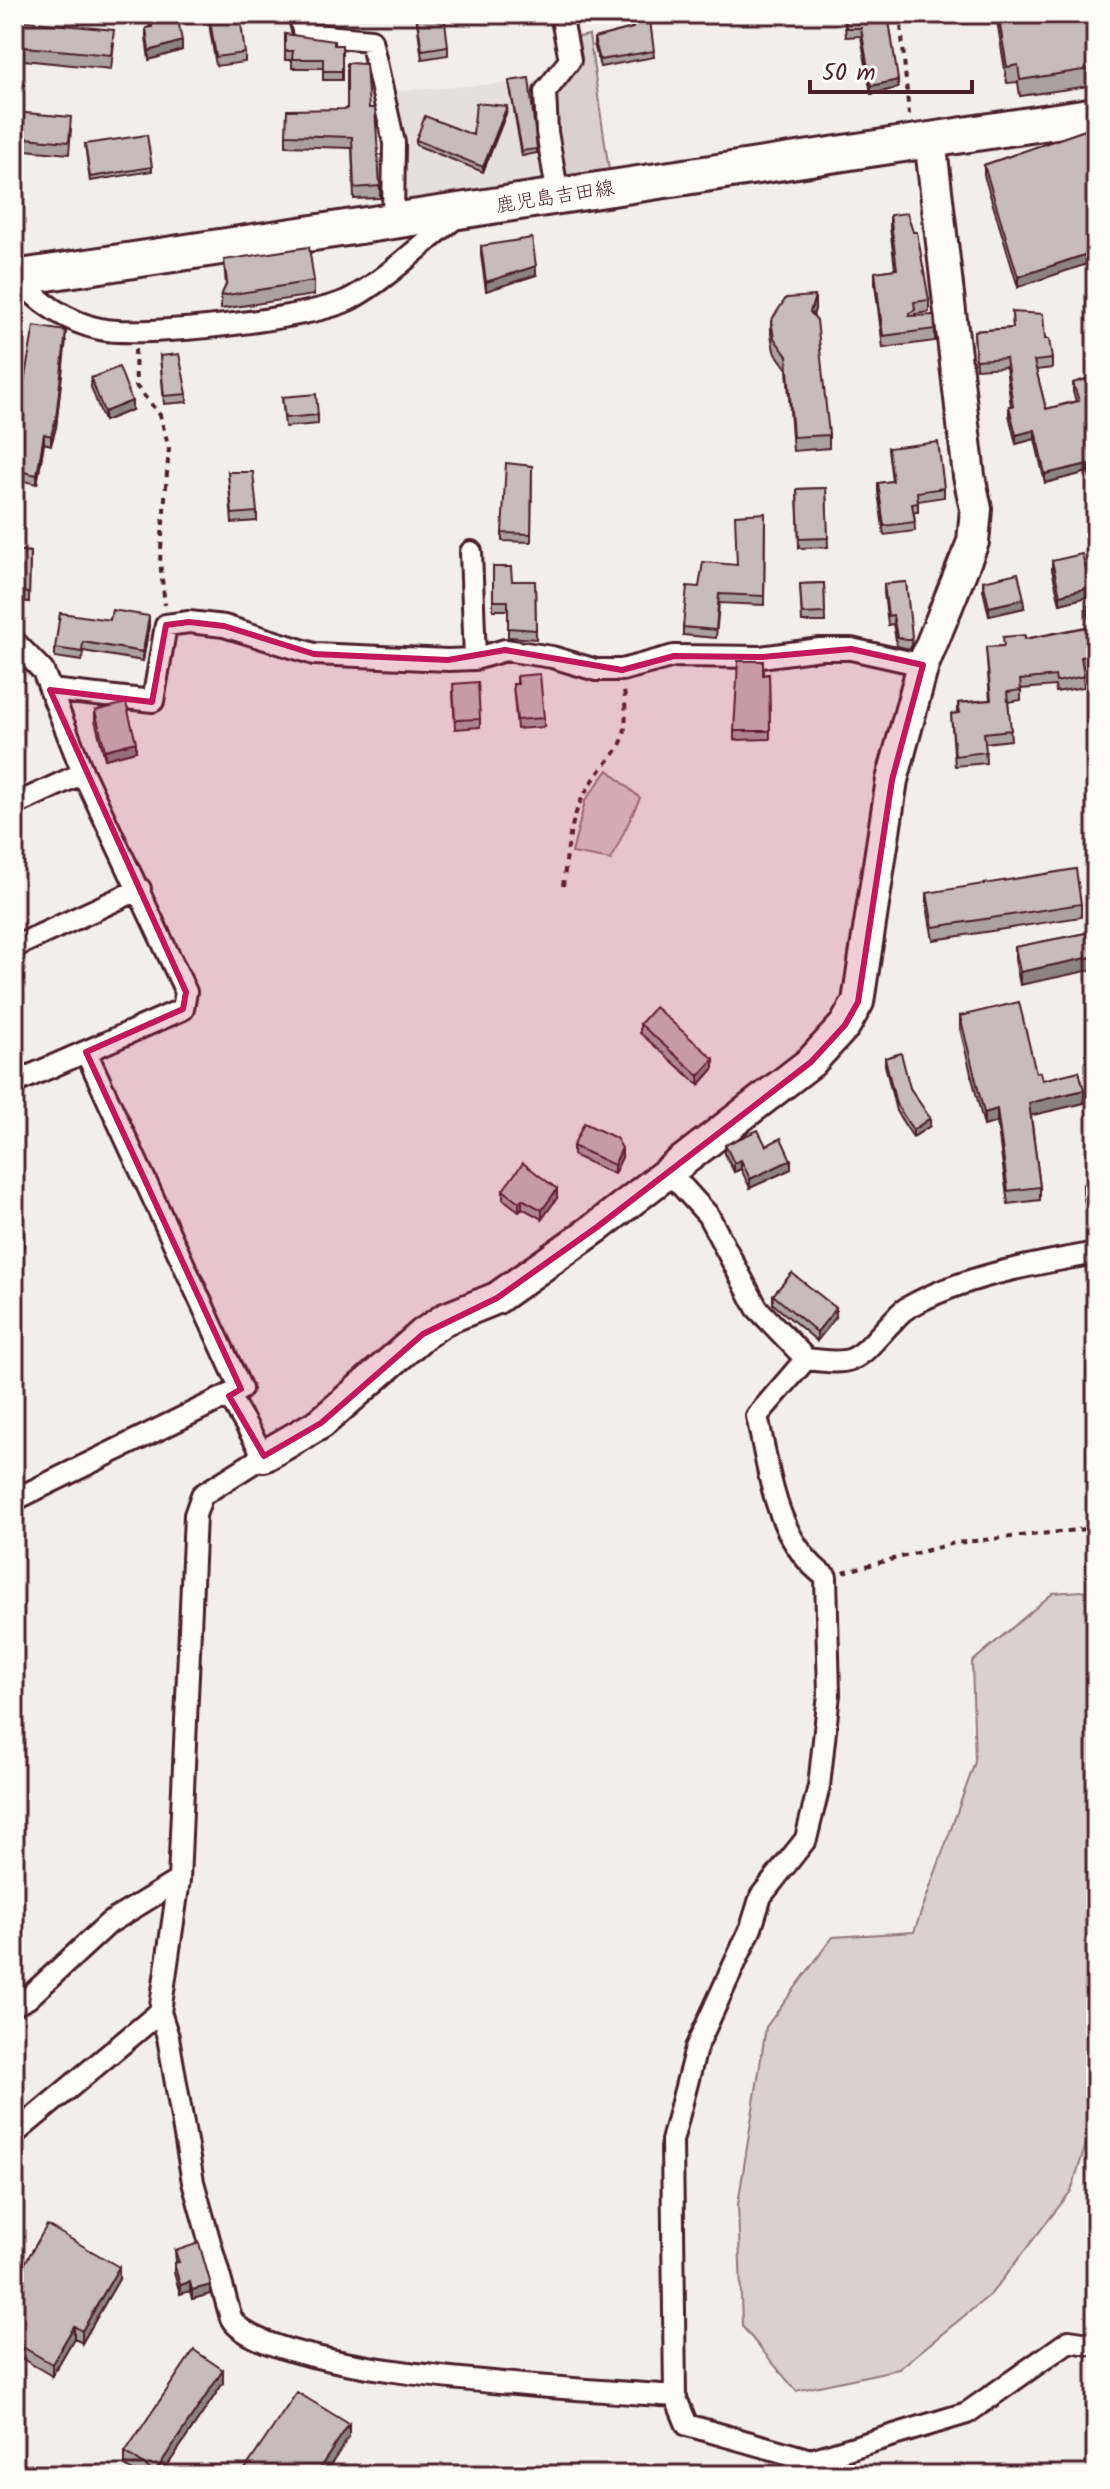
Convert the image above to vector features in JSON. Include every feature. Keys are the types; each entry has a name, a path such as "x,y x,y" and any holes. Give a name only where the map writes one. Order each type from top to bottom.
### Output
{"main road":[{"name":"鹿児島吉田線","path":"17,278 1096,115"}],"street":[{"path":"299,14 304,34 371,40 394,143 393,221"},
{"path":"558,196 547,132 545,92 570,60 561,14"},
{"path":"675,2396 367,2369 258,2340 236,2327 193,2182 168,2037 160,2012 179,1880 195,1515 202,1495 321,1423 423,1334 445,1319 497,1298 669,1172 811,1062 845,1025 858,1002 892,780 923,665 973,542 976,509 921,140"},
{"path":"17,278 31,295 99,329 136,331 260,321 329,308 371,286 466,210"},
{"path":"471,552 475,659"},
{"path":"50,690 153,701 166,625 189,622 224,626 314,654 475,659 505,650 552,657 596,670 622,670 674,656 761,657 820,649 851,649 923,665"},
{"path":"14,1083 183,1009 186,992 83,773 43,671 18,651"},
{"path":"14,805 83,773"},
{"path":"14,947 140,889"},
{"path":"14,1500 241,1389 86,1052"},
{"path":"669,1172 708,1215 757,1308 806,1359 846,1364 861,1355 905,1309 966,1284 1035,1264 1096,1253"},
{"path":"806,1359 757,1416 778,1512 805,1561 826,1577 829,1694 819,1786 806,1839 761,1896 751,1928 696,2048 672,2141 675,2396 687,2425 810,2468 967,2413 1069,2341 1096,2345"},
{"path":"229,1396 264,1456"},
{"path":"14,2005 28,1998 109,1923 179,1880"},
{"path":"14,2134 160,2012"}],"path":[{"path":"900,14 921,140"},
{"path":"136,331 136,386 160,415 169,448 160,561 166,625"},
{"path":"563,886 569,840 583,795 619,749 626,733 622,670"},
{"path":"826,1577 955,1543 1096,1528"}],"highlighted area":[{"path":"189,622 224,626 314,654 448,660 505,650 622,670 674,656 761,657 851,649 923,665 892,780 858,1002 845,1025 811,1062 597,1227 497,1298 423,1334 321,1423 264,1456 229,1396 241,1389 86,1052 183,1009 186,992 50,690 152,702 166,625"}],"shaded area":[{"path":"589,35 609,170 560,176 547,94 574,38"},
{"path":"537,81 548,179 394,201 384,92"},
{"path":"608,770 640,798 611,860 572,853 585,801"},
{"path":"1096,1590 1096,2113 1071,2191 991,2294 899,2369 796,2391 742,2326 738,2204 766,2027 833,1937 914,1932 975,1762 972,1662 1053,1593"}],"building":[{"path":"150,14 177,14 182,41 149,51 146,28 152,27"},
{"path":"416,14 444,14 448,46 422,50"},
{"path":"631,14 649,14 654,51 600,60 594,38 633,28"},
{"path":"845,14 888,14 898,80 871,86 861,28 846,28"},
{"path":"998,14 1096,14 1096,68 1020,80 1018,65 1007,67"},
{"path":"240,16 245,53 216,57 210,21"},
{"path":"14,20 114,30 111,55 14,46"},
{"path":"285,34 334,41 334,45 342,45 342,71 323,71 323,59 292,59 293,51 285,51"},
{"path":"347,63 366,64 369,108 375,108 380,186 354,188 352,137 286,135 287,110 347,109"},
{"path":"529,78 537,149 522,151 509,81"},
{"path":"476,103 507,106 483,167 416,140 425,116 473,135"},
{"path":"14,112 71,117 69,142 14,137"},
{"path":"1094,127 1096,251 1018,277 984,165"},
{"path":"147,135 152,167 90,177 85,144"},
{"path":"907,213 913,232 917,232 929,300 914,302 915,310 909,316 934,315 935,329 883,336 875,272 897,269 890,215"},
{"path":"532,238 536,266 486,282 481,246"},
{"path":"309,247 314,281 221,296 227,282 224,260"},
{"path":"815,296 810,312 817,320 829,435 793,437 787,356 774,338 771,321 786,298"},
{"path":"1012,312 1043,314 1045,339 1049,339 1052,359 1034,361 1046,409 1079,401 1073,383 1093,377 1096,390 1096,468 1090,470 1088,464 1045,474 1035,430 1016,435 1009,406 1013,406 1006,358 976,360 974,331 1013,328"},
{"path":"34,326 66,331 56,418 51,436 44,434 37,475 14,470 14,437"},
{"path":"179,354 187,394 164,396 160,356"},
{"path":"119,367 132,401 104,412 91,378"},
{"path":"316,394 318,415 285,418 282,397"},
{"path":"938,442 944,488 917,492 918,503 912,504 915,522 884,526 878,483 893,481 888,448"},
{"path":"506,463 532,466 531,534 502,533"},
{"path":"228,472 253,472 257,512 232,514"},
{"path":"826,488 828,538 799,539 797,489"},
{"path":"765,513 764,596 719,594 716,630 683,627 687,586 699,587 703,562 737,565 735,515"},
{"path":"14,550 30,552 29,593 14,591"},
{"path":"1082,554 1091,587 1060,595 1052,561"},
{"path":"493,567 511,567 512,581 535,581 536,630 508,628 508,601 493,601"},
{"path":"1018,573 1024,599 989,607 983,581"},
{"path":"906,582 910,640 897,637 893,615 888,616 884,584"},
{"path":"824,583 825,613 802,614 800,584"},
{"path":"1096,604 1096,654 1081,657 1084,676 1056,682 1055,676 1020,680 1021,690 1007,692 1011,730 984,733 986,752 955,756 951,714 960,713 958,703 991,700 986,647 1004,646 1003,637 1025,635 1025,639 1093,626 1088,606"},
{"path":"112,610 149,616 143,652 83,642 82,652 55,648 60,613 110,620"},
{"path":"738,661 763,661 763,675 769,674 770,731 734,731"},
{"path":"540,674 544,718 517,720 513,684 518,684 517,676"},
{"path":"478,682 480,719 455,720 453,684"},
{"path":"126,703 136,742 105,750 95,711"},
{"path":"1076,869 1081,904 933,927 927,893"},
{"path":"1096,931 1096,956 1020,972 1015,947"},
{"path":"1019,1002 1036,1073 1040,1072 1042,1080 1079,1071 1084,1090 1029,1103 1040,1187 1008,1191 997,1109 984,1113 960,1016"},
{"path":"655,1007 714,1059 699,1076 640,1024"},
{"path":"901,1053 910,1088 930,1118 913,1130 896,1104 885,1058"},
{"path":"584,1123 616,1138 622,1148 614,1165 573,1146"},
{"path":"758,1130 766,1146 781,1138 791,1160 750,1179 741,1160 734,1163 725,1145"},
{"path":"523,1163 557,1189 542,1210 522,1199 519,1202 503,1190"},
{"path":"1096,1182 1095,1231 1091,1205 1087,1205 1083,1184"},
{"path":"14,1220 22,1226 24,1236 20,1246 14,1249"},
{"path":"792,1273 836,1308 817,1332 773,1295"},
{"path":"47,2225 119,2267 82,2331 74,2326 52,2364 14,2342 14,2282"},
{"path":"199,2243 211,2285 192,2290 190,2282 180,2285 174,2263 179,2262 175,2251"},
{"path":"194,2350 223,2370 155,2472 125,2452"},
{"path":"297,2392 349,2424 315,2475 241,2475"}]}
